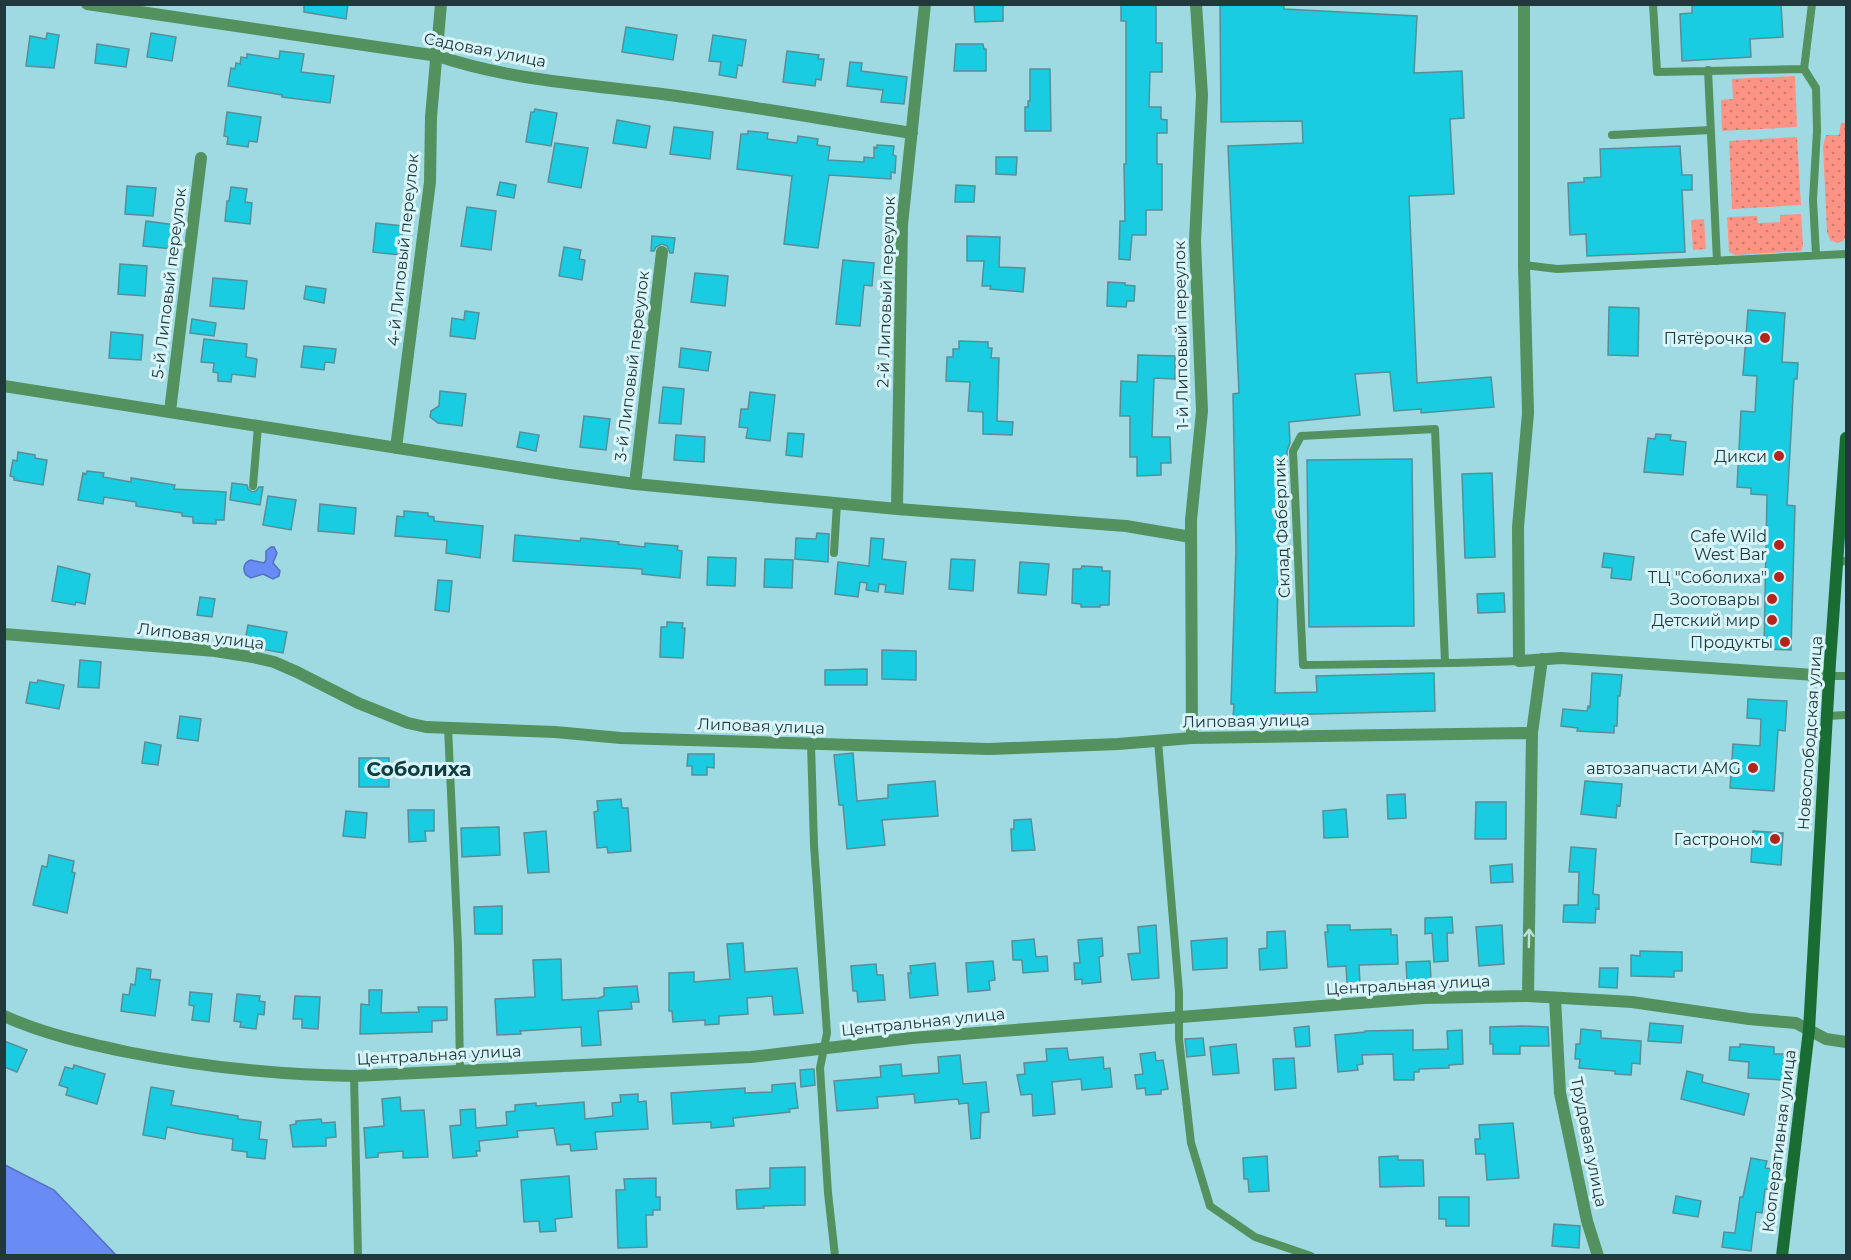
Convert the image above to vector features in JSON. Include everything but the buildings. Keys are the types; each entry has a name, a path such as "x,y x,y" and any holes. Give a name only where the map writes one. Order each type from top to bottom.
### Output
{"main road":[{"name":"Новослободская улица","path":"1809,1030 1829,676 1842,561 1846,438"},
{"name":"Кооперативная улица","path":"1782,1256 1809,1030"}],"street":[{"name":"Садовая улица","path":"87,4 438,56 472,67 509,75 677,96 912,133"},
{"name":"4-й Липовый переулок","path":"396,448 430,182 431,117 441,4"},
{"name":"2-й Липовый переулок","path":"897,509 902,225 926,4"},
{"name":"1-й Липовый переулок","path":"1192,738 1191,537 1202,411 1195,241 1202,95 1196,4"},
{"path":"1524,4 1524,265 1528,414 1518,527 1519,660 1572,659 1829,676"},
{"name":"5-й Липовый переулок","path":"170,411 201,158"},
{"name":"3-й Липовый переулок","path":"635,483 662,252"},
{"path":"4,386 562,474 897,509 1126,526 1191,537"},
{"name":"Липовая улица","path":"4,634 215,651 253,657 274,662 358,703 408,723 426,727 555,732 621,738 989,748 1118,744 1192,738 1532,733"},
{"path":"1528,996 1532,733 1542,659"},
{"name":"Центральная улица","path":"4,1016 74,1041 163,1059 242,1071 354,1076 751,1058 924,1037 1424,998 1528,996 1632,1002 1749,1019 1796,1023 1826,1039 1846,1042"},
{"name":"Трудовая улица","path":"1555,998 1560,1093 1587,1221 1598,1256"}],"lane":[{"path":"1653,4 1656,72 1804,69"},
{"path":"1812,4 1804,69 1816,87 1817,131 1813,200 1816,255"},
{"path":"1708,70 1717,261"},
{"path":"1612,135 1711,130"},
{"path":"1524,265 1557,269 1846,254"},
{"path":"253,486 258,426"},
{"name":"Склад Фаберлик","path":"1435,429 1445,662 1302,666 1293,452 1301,436 1435,429"},
{"path":"834,553 837,503"},
{"path":"1445,662 1519,660"},
{"path":"1829,676 1846,676"},
{"path":"1827,716 1846,715"},
{"path":"448,727 458,946 460,1071"},
{"path":"1158,741 1179,992 1179,1039 1191,1143 1210,1206 1255,1237 1311,1256"},
{"path":"811,744 814,845 827,1033 820,1068 828,1193 835,1256"},
{"path":"354,1076 358,1256"}],"shaded area":[{"path":"1795,76 1797,127 1722,131 1721,100 1733,99 1732,79"},
{"path":"1841,123 1846,123 1846,237 1837,243 1830,240 1827,232 1823,146 1826,135 1839,135"},
{"path":"1797,137 1801,205 1732,209 1729,141"},
{"path":"1801,214 1803,246 1801,251 1735,255 1729,252 1727,217 1757,216 1758,223 1780,222 1780,215"},
{"path":"1704,219 1706,249 1693,250 1691,220"}],"water":[{"path":"274,547 277,553 273,563 280,571 279,576 273,579 263,574 251,578 246,575 245,564 251,560 264,563 266,551"},
{"path":"5,1165 54,1190 116,1255 5,1255"}],"place":[{"name":"Пятёрочка","path":"1765,338"},
{"name":"Дикси","path":"1779,456"},
{"name":"Cafe Wild West Bar","path":"1779,545"},
{"name":"ТЦ \"Соболиха\"","path":"1779,577"},
{"name":"Зоотовары","path":"1772,599"},
{"name":"Детский мир","path":"1772,620"},
{"name":"Продукты","path":"1785,642"},
{"name":"автозапчасти AMG","path":"1753,768"},
{"name":"Гастроном","path":"1775,839"}],"district":[{"name":"Соболиха","path":"419,769"}]}
